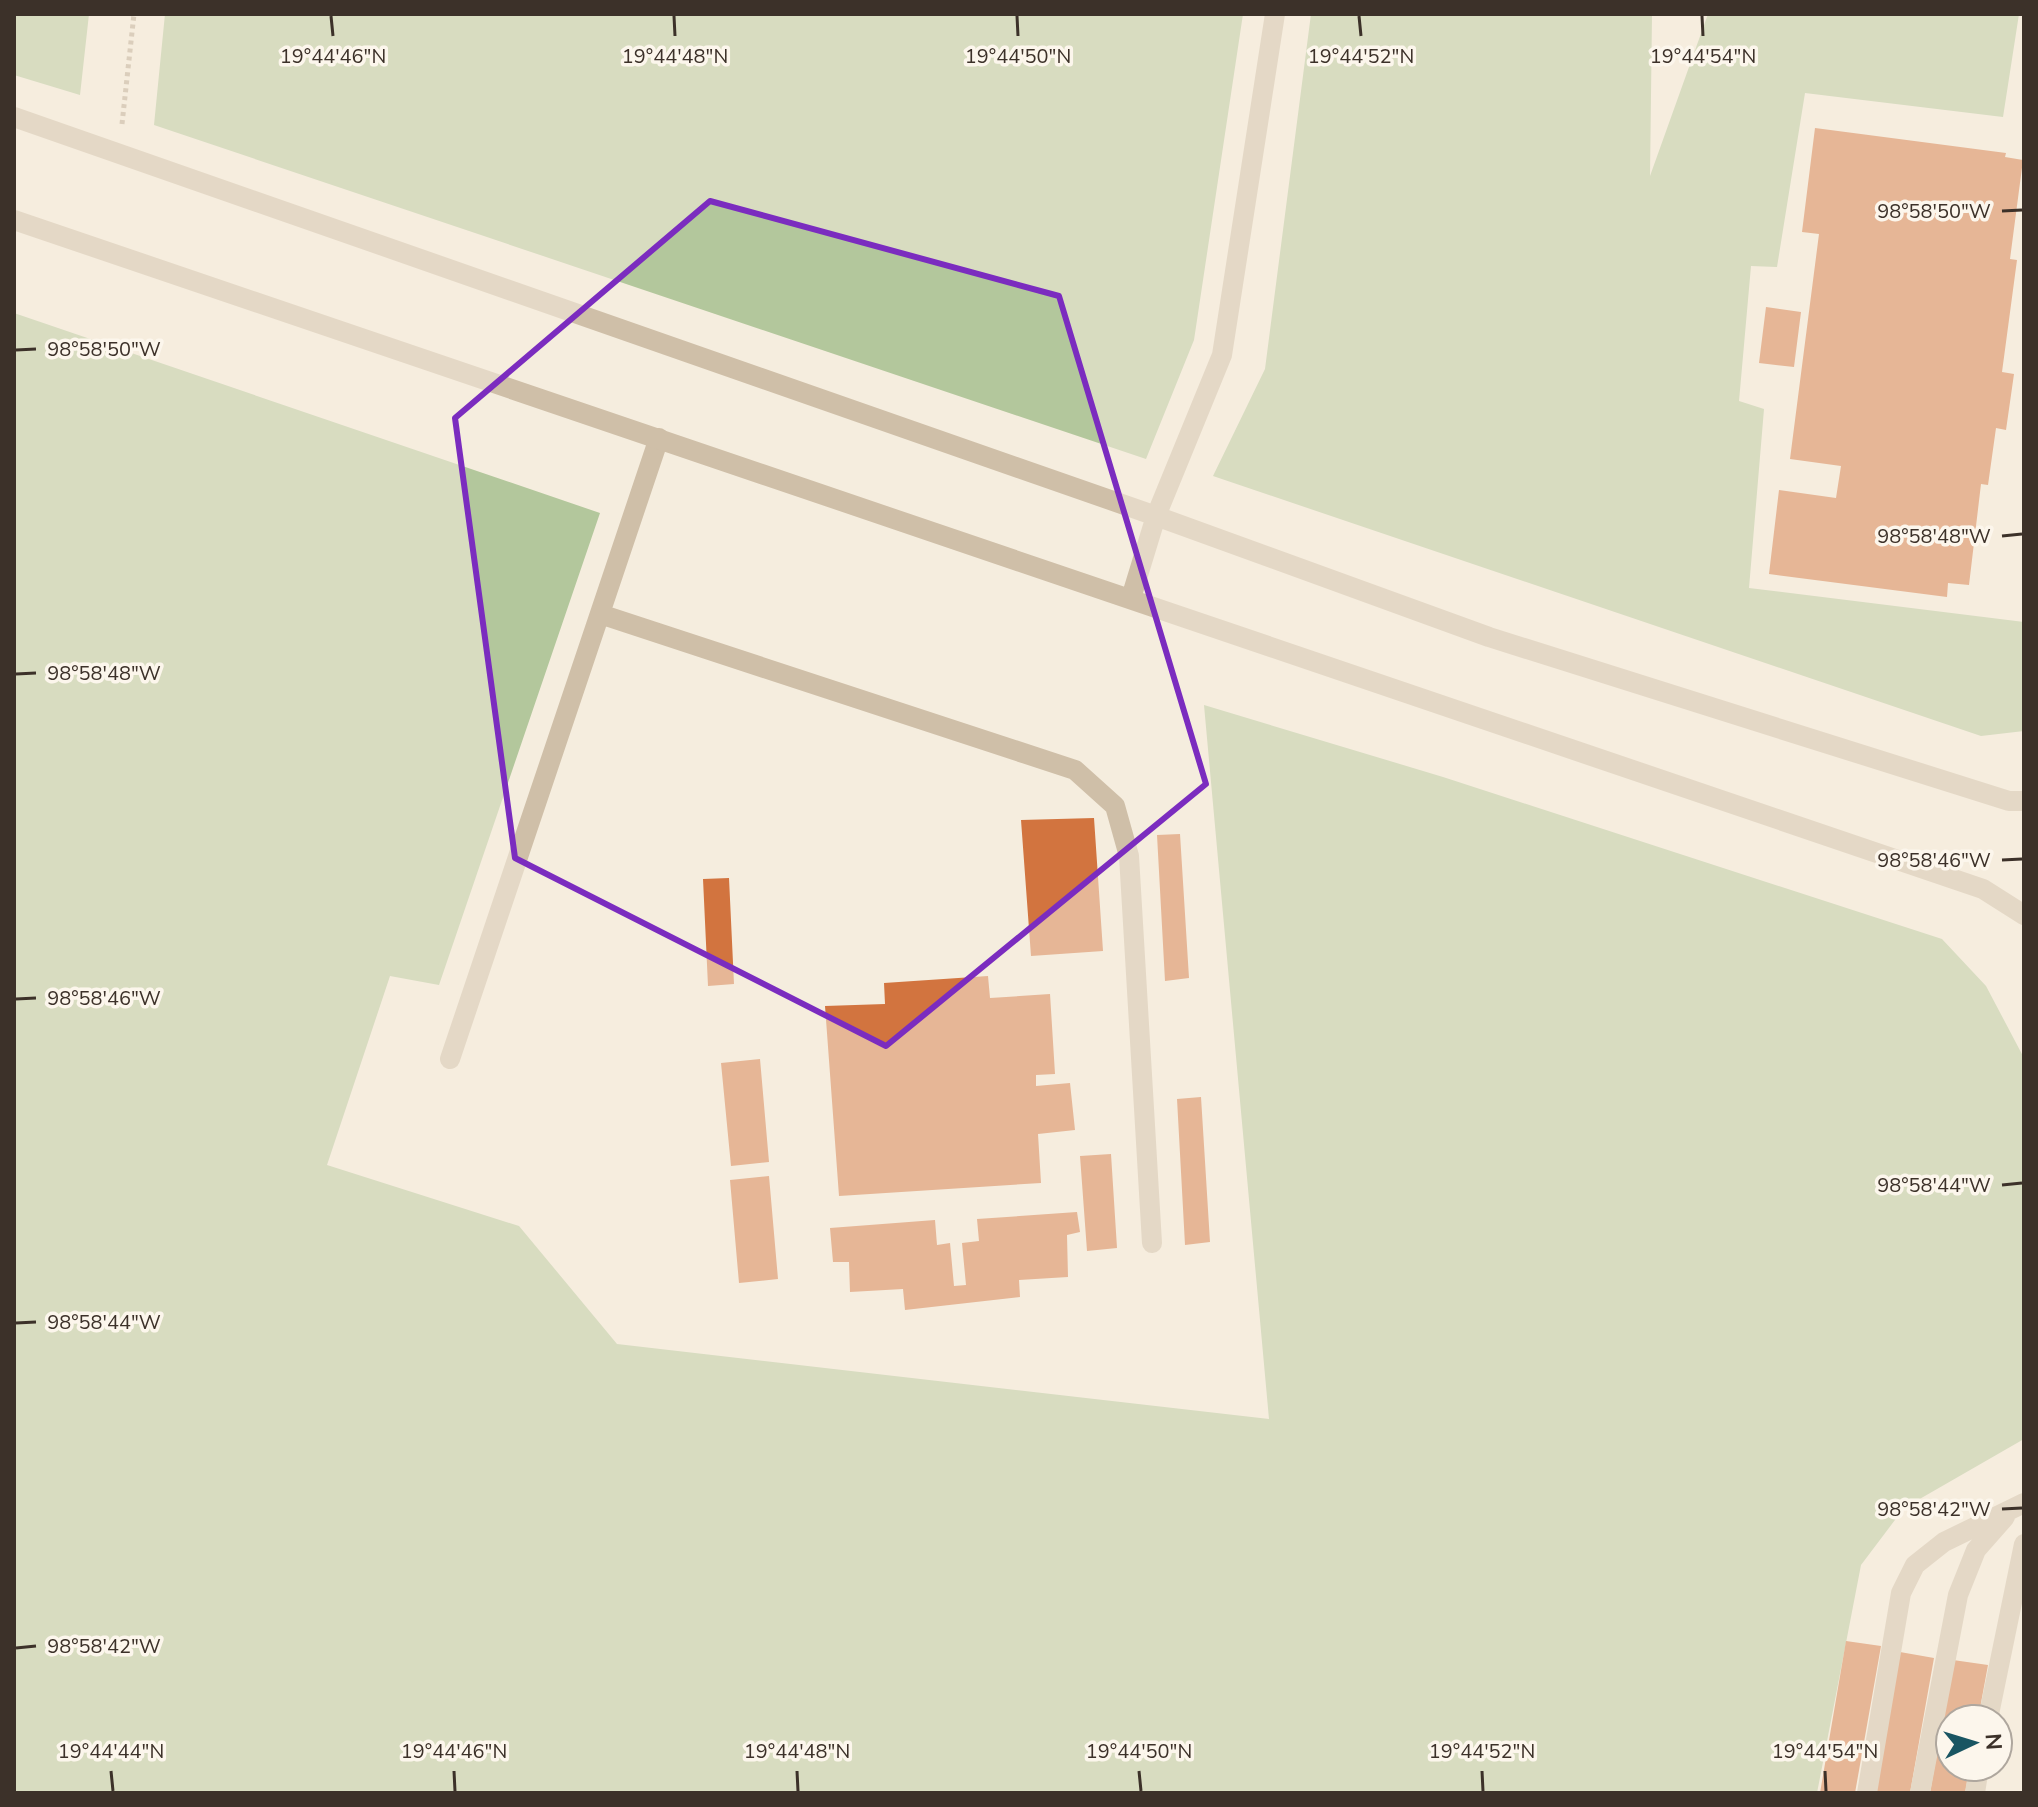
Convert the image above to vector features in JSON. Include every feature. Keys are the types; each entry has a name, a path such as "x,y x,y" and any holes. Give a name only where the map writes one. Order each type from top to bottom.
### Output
{"street":[{"path":"1131,598 1156,516 1222,355 1275,14"},
{"path":"14,117 1156,516 1489,637 2009,801 2024,801"},
{"path":"14,220 1983,889 2024,915"},
{"path":"450,1059 659,438"},
{"path":"600,614 1075,770 1115,806 1129,856 1152,1243"},
{"path":"1867,1793 1901,1593 1915,1565 1944,1542 2018,1506"},
{"path":"1920,1793 1958,1595 1976,1550 2018,1506"},
{"path":"1991,1703 2024,1544"}],"path":[{"path":"119,153 134,14"}],"highlighted area":[{"path":"710,201 1059,296 1206,784 886,1046 515,858 455,418"}],"green space":[{"path":"14,14 89,14 80,95 14,75"},
{"path":"165,14 1243,14 1194,340 1146,459 154,125"},
{"path":"1311,14 1652,14 1650,176 1708,14 2019,14 2003,117 1805,93 1777,267 1751,266 1739,401 1764,409 1749,588 2024,622 2024,731 1981,736 1213,476 1265,369"},
{"path":"14,313 600,513 439,985 390,976 327,1165 519,1226 617,1344 1269,1419 1204,705 1443,777 1942,939 1986,986 2024,1058 2024,1439 1904,1508 1861,1565 1817,1793 14,1793"}],"building":[{"path":"1815,128 2006,153 2005,157 2023,160 2010,259 2017,260 2002,372 2014,374 2006,430 1996,428 1988,485 1981,484 1969,585 1948,583 1947,597 1769,574 1779,490 1836,498 1841,466 1790,459 1819,234 1802,232"},
{"path":"1766,307 1801,312 1794,367 1759,363"},
{"path":"1094,818 1103,951 1031,956 1021,820"},
{"path":"1180,834 1189,978 1165,981 1157,835"},
{"path":"729,878 734,984 708,986 703,879"},
{"path":"988,976 990,998 1050,994 1055,1074 1036,1075 1036,1086 1070,1083 1075,1130 1038,1134 1041,1183 839,1196 825,1006 885,1004 884,983"},
{"path":"760,1059 769,1162 731,1166 721,1063"},
{"path":"1201,1097 1210,1242 1185,1245 1177,1099"},
{"path":"1111,1154 1117,1248 1087,1251 1080,1156"},
{"path":"769,1176 778,1279 739,1283 730,1180"},
{"path":"1077,1212 1080,1232 1067,1235 1068,1277 1019,1280 1020,1297 905,1310 903,1289 850,1292 849,1262 833,1262 830,1228 935,1220 937,1245 950,1243 954,1286 966,1285 962,1243 979,1241 977,1219"},
{"path":"1846,1641 1881,1646 1855,1793 1820,1793"},
{"path":"1900,1652 1934,1658 1910,1793 1876,1793"},
{"path":"1953,1660 1988,1665 1981,1703 1946,1703"},
{"path":"1934,1770 1934,1783 1967,1783 1965,1793 1930,1793"}]}
